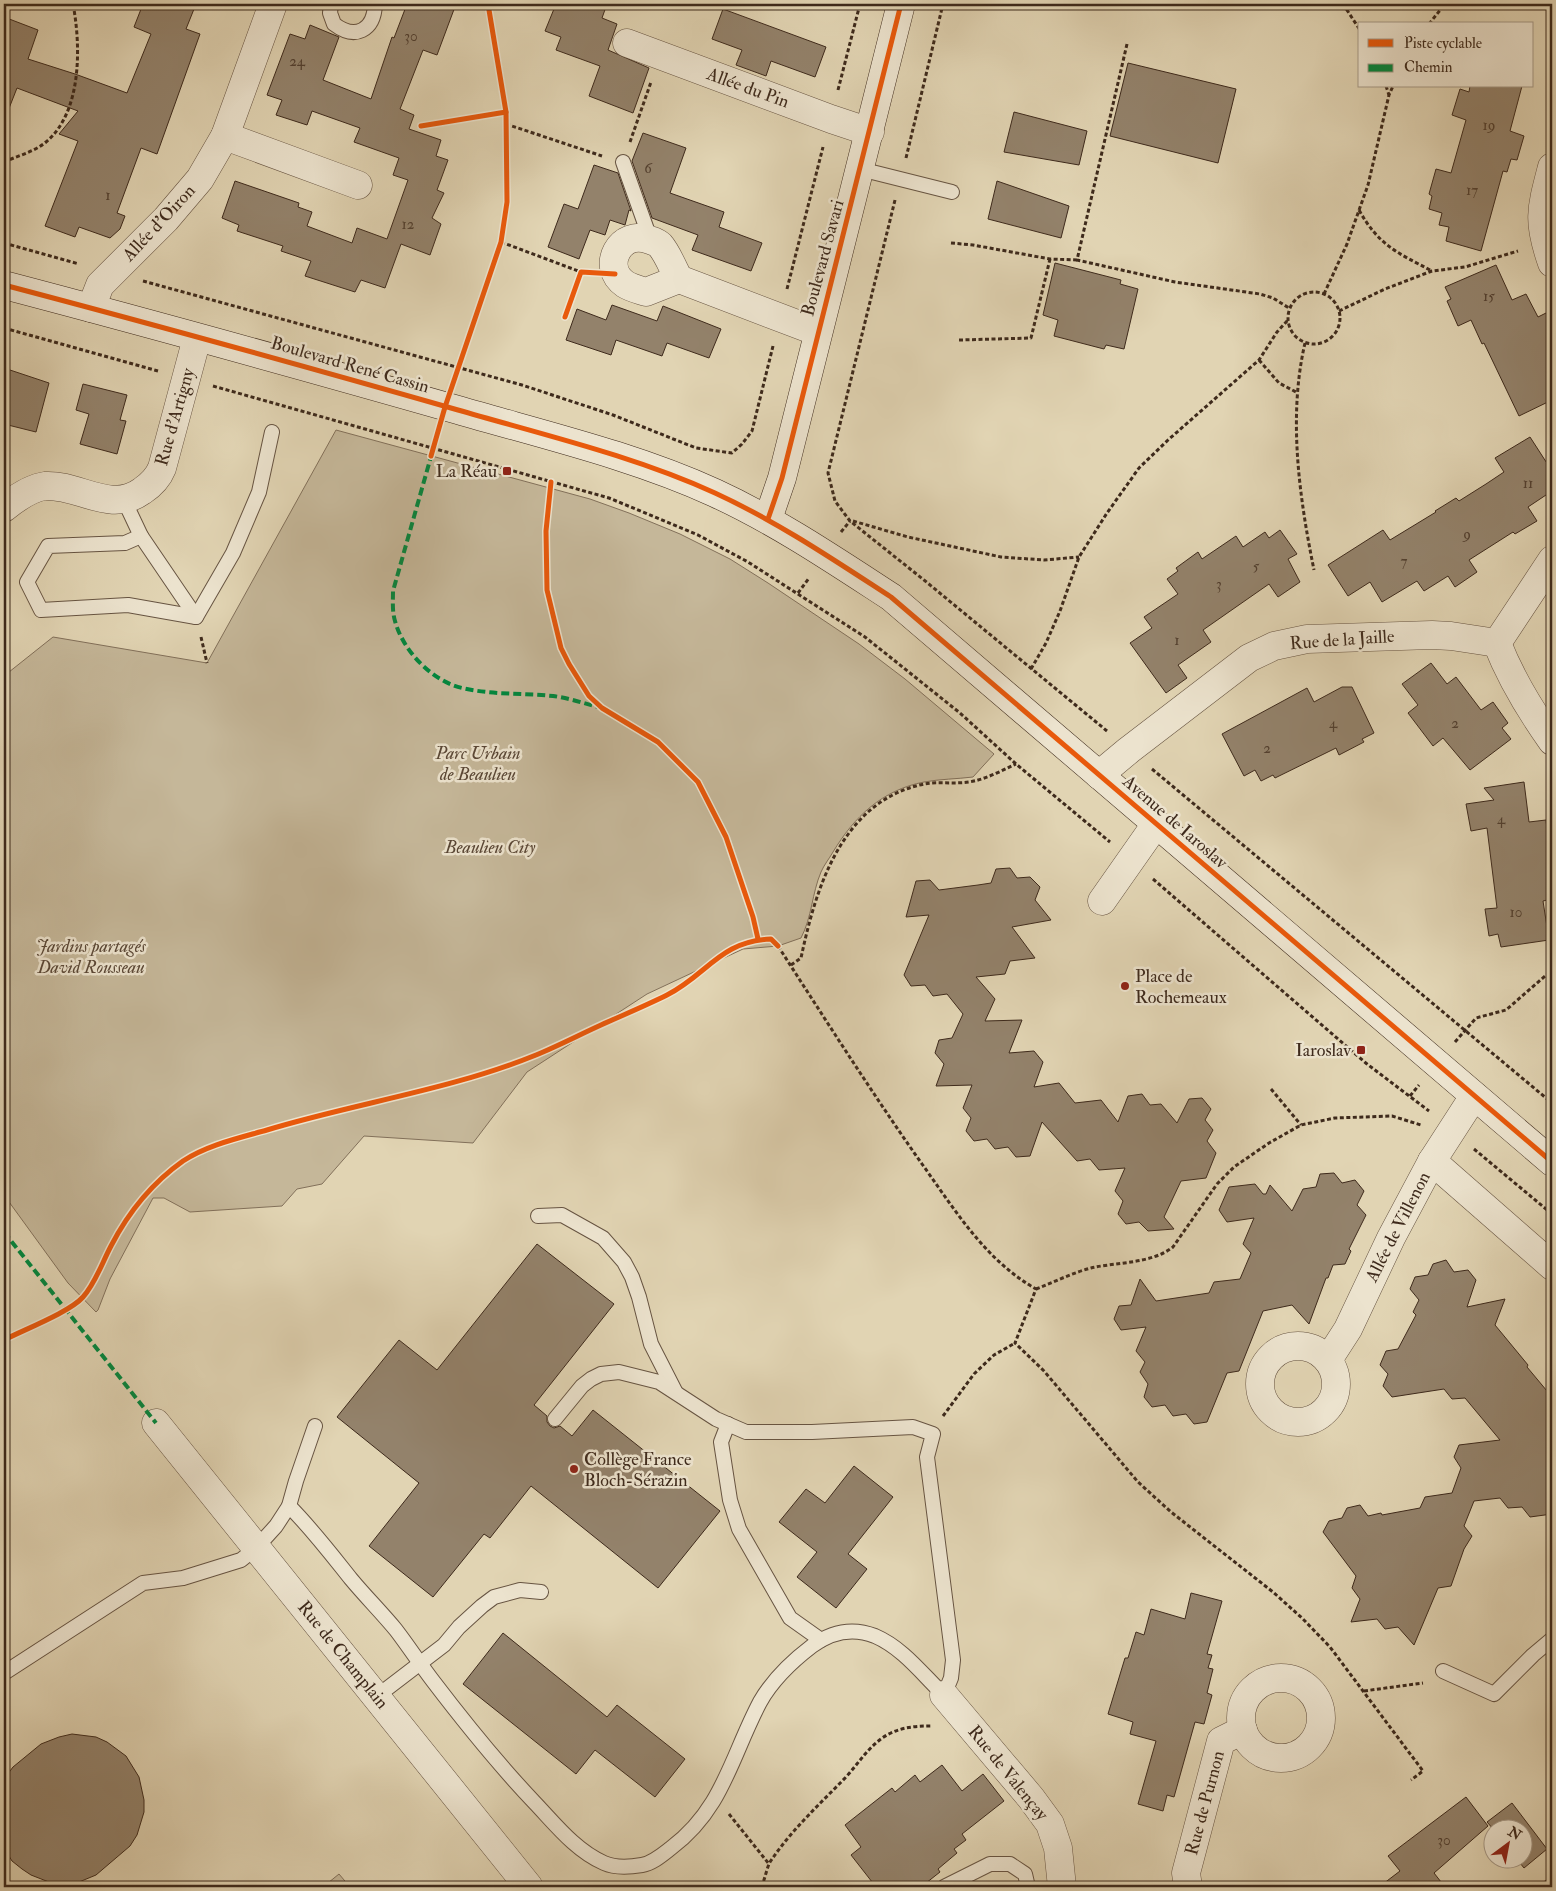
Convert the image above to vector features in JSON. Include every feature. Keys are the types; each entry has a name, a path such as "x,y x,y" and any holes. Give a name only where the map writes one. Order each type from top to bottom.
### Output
{"street":[{"name":"Allée d'Oiron","path":"91,308 100,285 166,219 200,179 226,136 273,4"},
{"name":"Boulevard Savari","path":"768,519 782,478 901,4"},
{"name":"Allée du Pin","path":"627,43 830,119 870,132"},
{"path":"226,136 358,185"},
{"path":"1548,253 1542,227 1541,212 1552,167"},
{"path":"679,279 646,292 625,284 615,274 613,262 618,249 627,239 641,237 651,240 660,244 679,279 818,332"},
{"name":"Boulevard René Cassin","path":"4,285 637,462 714,492 768,519"},
{"name":"Rue d'Artigny","path":"124,500 146,489 155,480 160,471 197,338"},
{"path":"4,508 29,491 44,486 61,487 113,500 124,500"},
{"name":"Avenue de Iaroslav","path":"768,519 826,554 891,597 1552,1162"},
{"path":"1552,560 1496,643 1509,673 1528,708 1552,741"},
{"name":"Rue de la Jaille","path":"1099,775 1249,658 1274,646 1307,640 1432,635 1496,643"},
{"path":"1102,901 1156,824"},
{"name":"Allée de Villenon","path":"1328,1360 1348,1329 1391,1238 1432,1161 1474,1096"},
{"path":"1432,1161 1552,1266"},
{"name":"Rue de Champlain","path":"156,1423 529,1887"},
{"name":"Rue de Valençay","path":"952,1704 1031,1798 1050,1824 1058,1848 1062,1887"},
{"name":"Rue de Purnon","path":"1188,1887 1186,1873 1221,1741 1242,1730"}],"lane":[{"path":"331,4 330,13 334,24 355,33 361,32 368,26 375,4"},
{"path":"623,162 651,240"},
{"path":"860,169 952,192"},
{"path":"196,617 233,553 259,492 272,432"},
{"path":"124,500 141,536 196,617"},
{"path":"141,536 125,543 48,546 27,582 41,610 128,604 196,617"},
{"path":"538,1216 562,1215 603,1238 624,1262 639,1297 651,1344 675,1391"},
{"path":"555,1419 582,1386 601,1374 619,1372 659,1382 716,1419 746,1432 812,1432 913,1427 933,1434 927,1457 953,1660 951,1678 952,1704"},
{"path":"728,1424 722,1442 730,1500 739,1529 790,1618 820,1640"},
{"path":"4,1673 143,1583 183,1578 242,1560 276,1526 289,1506 315,1426"},
{"path":"289,1506 309,1526 352,1580 396,1630 420,1664 502,1768 565,1834 586,1852 604,1863 617,1866 645,1864 682,1840 701,1821 716,1798 760,1702 773,1682 791,1662 820,1640 834,1633 846,1631 861,1632 875,1636 891,1645 952,1704"},
{"path":"376,1697 444,1645 465,1622 494,1597 520,1590 541,1592"},
{"path":"1443,1671 1494,1694 1533,1654 1552,1640"},
{"path":"944,1887 990,1864 1010,1864 1026,1874 1028,1887"}],"path":[{"path":"4,162 38,148 45,143 57,130 67,110 75,81 78,59 73,4"},
{"path":"4,243 522,386 613,415 696,448 732,453 742,444 752,430 860,4"},
{"path":"943,4 828,473 835,501 850,521 1129,750 1552,1103"},
{"path":"1343,4 1358,27"},
{"path":"1431,22 1445,4"},
{"path":"1078,260 1127,44"},
{"path":"506,124 623,162 660,55"},
{"path":"1387,88 1389,95"},
{"path":"1324,294 1347,244 1368,185 1392,88"},
{"path":"1359,209 1372,231 1381,241 1404,257 1432,271"},
{"path":"501,242 581,272"},
{"path":"951,243 973,245 1050,259 1078,260 1175,282 1260,294 1273,298 1290,308"},
{"path":"1339,311 1385,289 1432,271 1548,253"},
{"path":"959,340 1031,338 1050,259"},
{"path":"1306,292 1318,292 1332,299 1339,311 1340,322 1334,336 1321,343 1305,343 1294,334 1288,320 1290,308 1296,298 1306,292"},
{"path":"1030,668 1046,642 1060,611 1080,557 1139,468 1259,360 1277,332 1288,320"},
{"path":"4,328 608,498 698,536 748,562 865,637 960,713 1016,764 1131,860 1367,1064 1410,1096 1449,1133 1552,1214"},
{"path":"1305,343 1298,371 1296,392 1298,456 1303,505 1314,570"},
{"path":"1259,360 1279,383 1296,392"},
{"path":"850,521 908,537 1001,557 1044,560 1080,557"},
{"path":"790,965 801,958 824,874 841,844 858,821 874,807 893,795 924,784 974,781 1016,764"},
{"path":"778,946 883,1108 966,1226 996,1261 1017,1278 1036,1289"},
{"path":"1410,1096 1476,1018 1506,1010 1552,970"},
{"path":"1271,1089 1301,1125"},
{"path":"933,1434 974,1374 994,1355 1016,1343 1036,1289 1089,1269 1140,1260 1166,1252 1217,1184 1234,1167 1268,1144 1301,1125 1335,1118 1392,1116 1449,1133"},
{"path":"1016,1343 1044,1371 1138,1482 1171,1512 1273,1592 1330,1647 1422,1771 1411,1780"},
{"path":"1364,1691 1423,1683"},
{"path":"762,1887 769,1864 805,1817 847,1775 874,1744 888,1734 911,1726 936,1726 952,1704"},
{"path":"716,1798 769,1864"},
{"path":"1539,1887 1552,1877"}],"green space":[{"name":"Parc Urbain de Beaulieu","path":"336,430 590,499 680,534 730,559 859,644 905,679 994,754 973,777 930,781 909,786 882,798 860,817 841,839 822,869 808,922 801,938 778,946 743,949 647,994 527,1072 473,1143 364,1136 322,1184 297,1189 282,1206 190,1212 164,1198 153,1198 110,1279 96,1312 68,1283 4,1195 4,676 53,637 207,663"},
{"path":"339,1874 350,1887 323,1887"}],"building":[{"path":"143,4 196,4 186,29 200,34 157,154 141,148 117,213 125,216 120,229 110,238 79,227 75,237 45,226 78,141 59,134 78,111 17,88 6,116 4,116 4,17 38,30 28,59 127,93 151,34 134,27"},
{"path":"407,4 456,4 437,55 423,50 400,109 414,115 409,129 441,140 436,156 448,160 437,190 444,193 432,218 441,224 430,255 401,244 385,288 361,280 355,292 305,276 311,261 281,251 283,246 237,231 239,225 222,218 235,181 299,203 298,207 312,212 307,226 352,243 357,228 387,239 408,180 393,175 399,158 354,142 360,128 312,111 307,125 276,115 282,100 267,95 290,34 305,39 310,25 339,37 323,80 371,99 392,37 394,38"},
{"path":"556,4 607,4 602,18 617,24 608,50 649,68 633,113 589,96 600,66 556,50 561,37 545,31"},
{"path":"723,9 826,47 815,77 771,61 766,76 736,65 742,50 712,39"},
{"path":"1128,63 1236,89 1218,163 1110,136"},
{"path":"1470,88 1521,88 1510,131 1524,136 1517,160 1511,159 1507,172 1503,171 1481,251 1446,241 1449,227 1439,225 1442,213 1429,209 1432,196 1429,194 1436,169 1451,173 1466,120 1452,115 1460,89 1469,92"},
{"path":"1014,112 1087,131 1079,165 1004,152"},
{"path":"643,133 686,148 670,193 724,212 719,227 762,243 751,271 692,250 698,235 652,218 632,161"},
{"path":"594,165 618,173 631,211 629,210 625,225 610,220 605,235 590,230 579,259 548,247 564,204 578,209"},
{"path":"997,181 1069,206 1061,238 988,219"},
{"path":"1055,263 1121,280 1120,284 1138,289 1124,349 1106,345 1104,349 1054,336 1058,320 1043,315"},
{"path":"1496,265 1512,300 1526,294 1538,317 1546,313 1552,327 1552,400 1519,416 1471,320 1458,326 1447,301 1451,299 1445,287"},
{"path":"612,305 657,321 663,306 721,329 709,358 667,343 662,356 616,340 611,355 566,340 577,309 606,320"},
{"path":"4,368 49,383 36,432 4,424"},
{"path":"83,384 127,395 120,420 126,421 117,454 80,444 89,414 76,410"},
{"path":"1530,437 1552,471 1552,491 1528,507 1537,521 1515,534 1513,532 1469,560 1477,572 1455,587 1448,576 1424,591 1417,581 1382,602 1370,582 1348,596 1328,565 1383,530 1390,540 1456,498 1459,501 1486,484 1504,472 1495,458"},
{"path":"1280,530 1297,554 1288,559 1300,582 1278,597 1269,584 1203,630 1211,642 1178,665 1187,678 1166,693 1130,643 1152,628 1144,617 1178,594 1167,579 1178,571 1176,568 1198,552 1202,559 1236,536 1243,547 1265,532 1269,538"},
{"path":"1431,663 1447,684 1456,677 1481,710 1493,702 1508,723 1502,728 1511,739 1470,770 1443,738 1433,746 1408,713 1418,705 1402,684"},
{"path":"1342,687 1352,687 1374,733 1362,739 1364,742 1339,755 1336,748 1275,778 1273,775 1261,781 1255,770 1244,776 1222,734 1307,688 1314,702"},
{"path":"1524,782 1529,822 1546,820 1552,873 1552,899 1543,901 1549,940 1501,947 1498,934 1489,936 1485,909 1497,908 1487,828 1471,831 1466,804 1494,800 1484,788"},
{"path":"1010,868 1017,878 1030,877 1040,887 1035,900 1051,920 1012,927 1035,958 1010,961 1005,974 976,977 995,999 985,1021 1022,1020 1009,1053 1034,1051 1043,1062 1034,1087 1059,1083 1075,1103 1101,1100 1118,1122 1128,1096 1142,1094 1150,1105 1161,1104 1177,1123 1189,1099 1202,1098 1211,1109 1205,1120 1213,1130 1207,1141 1216,1153 1206,1178 1181,1181 1164,1217 1174,1229 1148,1231 1139,1222 1126,1224 1118,1214 1123,1201 1115,1191 1125,1168 1099,1170 1090,1159 1077,1161 1042,1122 1030,1156 1016,1157 1008,1147 995,1149 987,1139 974,1141 966,1131 971,1118 963,1108 972,1085 936,1086 944,1064 935,1053 939,1040 952,1038 963,1014 947,994 933,996 925,985 911,986 904,975 929,915 906,917 916,881 930,880 939,890 978,885 991,883 996,869"},
{"path":"1334,1173 1342,1183 1355,1180 1364,1191 1357,1205 1366,1215 1349,1249 1351,1251 1345,1264 1333,1265 1328,1278 1326,1278 1309,1324 1292,1305 1263,1311 1239,1371 1227,1373 1207,1422 1194,1424 1186,1414 1173,1416 1165,1405 1152,1407 1144,1397 1148,1384 1140,1372 1145,1362 1136,1351 1146,1327 1121,1330 1114,1319 1119,1306 1131,1305 1140,1279 1156,1301 1209,1293 1214,1282 1240,1279 1251,1253 1243,1244 1254,1218 1227,1222 1219,1210 1229,1187 1255,1184 1263,1194 1266,1194 1270,1185 1292,1211 1303,1189 1316,1187 1320,1174"},
{"path":"537,1244 614,1304 534,1405 547,1416 547,1422 550,1426 554,1428 560,1426 572,1436 593,1410 720,1511 658,1588 531,1486 490,1538 484,1534 433,1597 369,1546 419,1483 337,1417 399,1340 437,1370"},
{"path":"1446,1260 1454,1272 1468,1270 1476,1280 1467,1307 1505,1299 1495,1325 1552,1397 1547,1409 1552,1416 1552,1514 1530,1517 1522,1507 1508,1508 1500,1498 1474,1501 1464,1526 1472,1536 1464,1549 1451,1586 1438,1588 1414,1645 1398,1627 1385,1629 1377,1619 1351,1622 1360,1599 1352,1588 1356,1576 1323,1532 1329,1521 1342,1518 1347,1508 1360,1505 1368,1516 1381,1513 1382,1515 1420,1508 1425,1497 1452,1493 1461,1468 1454,1457 1459,1445 1500,1440 1465,1398 1452,1399 1444,1389 1392,1397 1383,1386 1388,1374 1380,1365 1386,1351 1398,1349 1416,1315 1413,1312 1419,1300 1410,1289 1415,1277 1428,1275 1433,1264"},
{"path":"854,1466 893,1497 848,1554 867,1569 836,1608 797,1577 817,1552 779,1522 806,1489 825,1503"},
{"path":"1191,1593 1222,1601 1207,1654 1212,1655 1208,1668 1213,1669 1207,1693 1212,1695 1204,1724 1195,1722 1174,1797 1167,1795 1163,1811 1138,1804 1156,1741 1130,1734 1133,1722 1108,1714 1125,1658 1128,1658 1136,1632 1144,1635 1151,1609 1185,1619"},
{"path":"503,1633 607,1717 617,1705 685,1759 655,1797 595,1750 576,1774 463,1684"},
{"path":"72,1734 96,1737 107,1742 126,1756 139,1777 144,1800 144,1812 137,1835 130,1846 96,1875 79,1882 54,1884 31,1875 22,1869 12,1861 4,1848 4,1779 13,1767 41,1744"},
{"path":"942,1765 962,1791 983,1774 1004,1801 962,1834 966,1840 954,1849 957,1853 938,1869 940,1872 921,1887 876,1887 851,1855 861,1847 845,1825 892,1788 895,1792 915,1775 920,1782"},
{"path":"1466,1797 1484,1821 1484,1829 1434,1873 1445,1887 1379,1887 1400,1871 1388,1856"},
{"path":"1512,1803 1523,1818 1492,1818"},
{"path":"1534,1832 1547,1849 1534,1860"}],"marked path":[{"path":"432,453 393,591 394,617 399,632 412,654 440,679 462,688 485,692 553,696 598,707"},
{"path":"4,1232 156,1423"}],"cycle path":[{"path":"421,126 506,112 488,4"},
{"path":"768,519 782,478 901,4"},
{"path":"431,456 445,407 501,242 507,202 506,112"},
{"path":"565,317 581,272 615,274"},
{"path":"4,285 556,437 653,468 715,493 761,516 827,555 891,597 1552,1162"},
{"path":"551,482 546,531 547,590 561,648 589,696 602,708 658,742 698,782 726,837 753,917 758,939"},
{"path":"4,1340 57,1315 77,1303 95,1280 118,1234 133,1210 161,1179 192,1155 213,1146 301,1120 437,1087 503,1067 544,1052 667,995 681,987 726,952 739,946 754,941 771,939 778,946"}],"place":[{"name":"La Réau","path":"507,471"},
{"name":"Place de Rochemeaux","path":"1125,986"},
{"name":"Iaroslav","path":"1361,1050"},
{"name":"Collège France Bloch-Sérazin","path":"574,1469"}],"park label":[{"name":"Beaulieu City","path":"490,847"},
{"name":"Jardins partagés David Rousseau","path":"91,956"}]}
